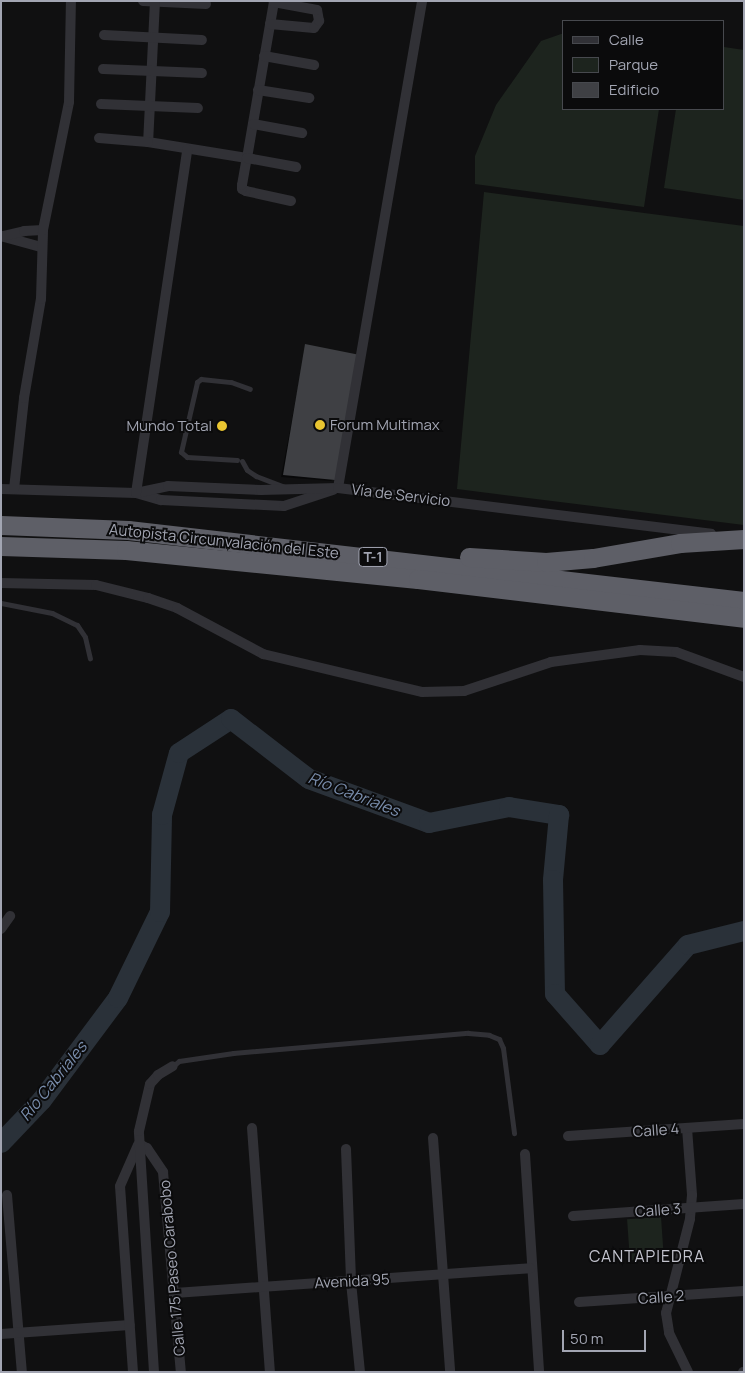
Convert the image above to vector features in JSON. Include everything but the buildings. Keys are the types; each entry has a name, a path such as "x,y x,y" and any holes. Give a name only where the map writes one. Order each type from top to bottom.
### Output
{"highway":[{"name":"Autopista Circunvalación del Este","path":"1,524 128,530 744,601"},
{"path":"410,561 499,557 546,562 594,558 680,543 744,539"},
{"name":"Autopista Circunvalación del Este","path":"1,546 145,552 418,579 744,618"}],"street":[{"path":"14,488 24,398 42,299 41,247 43,230 69,102 71,1"},
{"path":"143,1 206,4"},
{"path":"148,142 154,1"},
{"path":"270,24 314,28 319,21 317,10 274,1 252,124 242,189 291,201"},
{"path":"187,150 136,493 168,486 261,490 338,488 422,1"},
{"path":"104,35 154,36 202,40"},
{"path":"264,56 314,65"},
{"path":"103,69 202,73"},
{"path":"258,90 309,98"},
{"path":"101,104 198,108"},
{"path":"252,124 302,134"},
{"path":"99,138 148,142 296,167"},
{"path":"2,236 24,231 43,230"},
{"path":"2,236 21,244 41,247"},
{"name":"Vía de Servicio","path":"1,489 136,493 160,500 284,506 313,499 338,488 744,539"},
{"path":"254,505 261,490"},
{"path":"1,583 96,585 148,598 177,608 264,654 422,692 464,691 551,662 640,650 676,652 744,677"},
{"path":"1,929 10,916"},
{"path":"133,1372 120,1186 139,1144 145,1095 158,1075 173,1066"},
{"name":"Calle 4","path":"568,1136 744,1124"},
{"path":"252,1128 270,1372"},
{"path":"687,1128 691,1207 668,1296 666,1313 669,1332 688,1372"},
{"path":"433,1138 450,1372"},
{"name":"Calle 175 Paseo Carabobo","path":"139,1144 147,1148 163,1172 181,1372"},
{"name":"Calle 175 Paseo Carabobo","path":"139,1144 154,1372"},
{"path":"346,1149 351,1282 360,1372"},
{"path":"525,1154 530,1268 539,1372"},
{"path":"7,1196 22,1372"},
{"name":"Calle 3","path":"573,1216 744,1204"},
{"name":"Avenida 95","path":"174,1293 264,1285 351,1282 530,1268"},
{"name":"Calle 2","path":"579,1302 744,1291"},
{"path":"1,1334 130,1325"}],"lane":[{"path":"250,389 231,382 201,379 197,382 181,452 192,458 240,460 247,470 256,476 290,489"},
{"path":"223,503 231,489"},
{"path":"1,603 52,613 77,625 85,637 90,658"},
{"path":"173,1066 180,1062 233,1053 468,1033 489,1035 499,1039 503,1048 514,1132"}],"green space":[{"path":"562,34 562,110 659,110 644,207 475,184 475,156 496,105 541,41"},
{"path":"725,47 744,50 744,200 664,188 676,110 725,110"},
{"path":"484,192 744,226 744,525 457,489"},
{"path":"661,1217 664,1258 630,1260 627,1219"}],"waterway":[{"name":"Río Cabriales","path":"1,1143 42,1100 118,998 160,912 162,815 179,753 231,719 309,779 429,823 509,807 559,815 553,880 555,994 600,1045 688,945 744,931"}],"place":[{"name":"Forum Multimax","path":"320,425"},
{"name":"Mundo Total","path":"222,426"}],"district":[{"name":"CANTAPIEDRA","path":"647,1256"}]}
